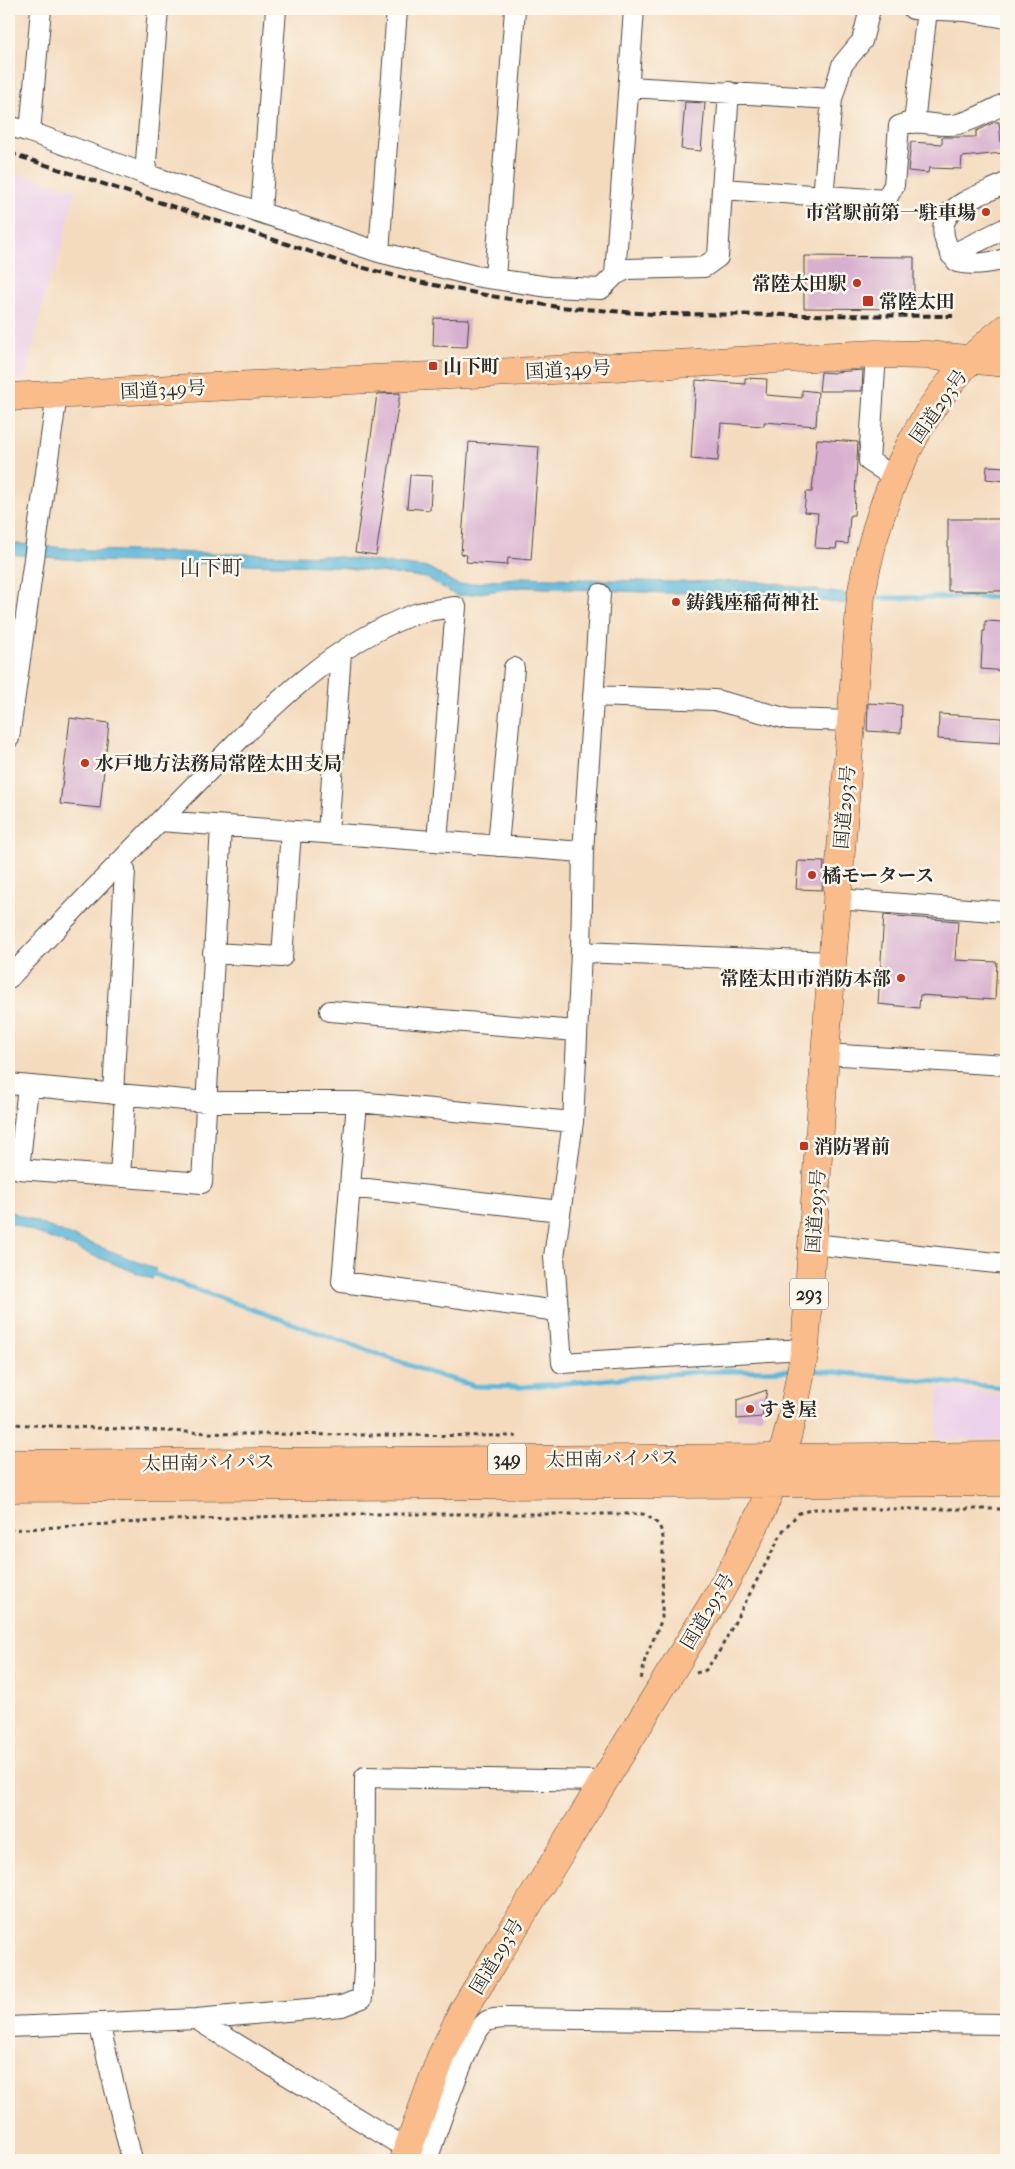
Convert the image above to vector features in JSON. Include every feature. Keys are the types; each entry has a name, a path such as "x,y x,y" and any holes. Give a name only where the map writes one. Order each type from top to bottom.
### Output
{"highway":[{"name":"国道293号","path":"413,2156 441,2057 463,2011 742,1552 773,1483 781,1457 805,1349 825,1054 861,596 868,555 879,517 894,477 932,408 972,358 1006,328"},
{"name":"国道349号","path":"9,397 876,354 972,358 1006,363"},
{"name":"太田南バイパス","path":"9,1464 1006,1456"},
{"name":"太田南バイパス","path":"9,1488 1006,1482"}],"street":[{"path":"30,132 41,9"},
{"path":"145,174 158,9"},
{"path":"260,211 276,9"},
{"path":"379,252 397,9"},
{"path":"495,278 516,9"},
{"path":"615,275 634,9"},
{"path":"823,197 832,99 842,66 862,40 870,9"},
{"path":"914,123 920,9 965,10 1006,18"},
{"path":"629,87 832,99"},
{"path":"9,126 145,174 379,252 475,276 549,287 601,289 615,275 627,269 704,267 718,256 729,92"},
{"path":"722,189 886,200 894,185 899,126 914,123 938,126 958,124 1006,103"},
{"path":"1006,183 951,211 943,220 942,231 954,258 973,264 1006,258"},
{"path":"954,258 1006,228"},
{"path":"954,258 1006,241"},
{"path":"876,354 869,461 894,477"},
{"path":"9,738 57,394"},
{"path":"600,594 583,852 581,952 573,1122 554,1257 562,1363 805,1349"},
{"path":"9,978 279,700 341,652 367,636 416,614 456,606 438,842"},
{"path":"328,833 341,652"},
{"path":"498,846 514,668"},
{"path":"593,696 715,700 788,719 852,721"},
{"path":"160,821 583,852"},
{"path":"220,826 213,953 206,1102 202,1183 19,1169 18,1086 206,1102 357,1102 573,1122"},
{"path":"213,953 282,957 291,831"},
{"path":"117,865 126,870 119,1095 120,1177"},
{"path":"837,899 1006,912"},
{"path":"581,952 832,962"},
{"path":"330,1011 576,1031"},
{"path":"825,1054 1006,1065"},
{"path":"357,1102 342,1282 558,1311"},
{"path":"350,1187 560,1211"},
{"path":"812,1244 1006,1264"},
{"path":"9,2027 196,2019 342,2006 362,1998 364,1971 365,1777 603,1780"},
{"path":"196,2019 413,2156 448,2102 477,2032 487,2021 503,2018 1006,2024"},
{"path":"99,2023 132,2160"}],"path":[{"path":"9,1424 232,1434 514,1436 524,1440 527,1459"},
{"path":"671,1671 690,1675 706,1670 720,1650 784,1529 798,1513 815,1509 1006,1509"},
{"path":"9,1530 173,1520 338,1514 642,1514 662,1526 663,1538 662,1619 640,1675 643,1696 651,1703"}],"shaded area":[{"path":"9,171 75,190 55,275 50,274 25,380 9,381"},
{"path":"940,1388 1006,1395 1006,1439 936,1440"}],"water":[{"path":"9,543 89,550 331,556 429,568 458,585 523,577 669,582 753,581 846,594 847,604 752,592 668,593 523,587 457,596 427,578 330,566 88,561 9,554"},
{"path":"9,1211 156,1269 152,1279 9,1222"}],"building":[{"path":"685,102 705,103 701,151 681,149"},
{"path":"999,122 1002,153 962,157 961,169 929,168 928,173 908,171 911,142 942,144 942,137 976,137 976,131"},
{"name":"常陸太田駅","path":"804,256 914,257 914,299 909,299 909,309 804,308"},
{"path":"434,318 469,319 467,347 433,346"},
{"path":"863,370 862,391 819,391 821,372 835,373"},
{"path":"745,378 767,379 766,395 802,398 802,390 818,392 816,426 764,422 764,426 721,423 718,461 691,459 696,380 745,384"},
{"path":"400,393 376,555 355,552 377,394"},
{"path":"817,439 858,442 854,515 850,515 848,544 837,543 836,549 815,548 818,513 804,512 806,492 812,492"},
{"path":"469,442 539,447 531,560 508,558 507,565 466,562 467,555 461,554"},
{"path":"987,466 1006,467 1006,481 986,479"},
{"path":"410,475 432,476 430,510 407,508"},
{"path":"948,519 1006,519 1006,591 948,591"},
{"path":"985,621 1004,622 1004,632 1006,632 1006,671 981,669"},
{"path":"868,703 902,705 901,733 867,731"},
{"path":"939,714 1002,718 1001,743 938,739"},
{"name":"水戸地方法務局常陸太田支局","path":"70,718 109,723 100,808 60,804"},
{"path":"798,861 824,862 822,890 796,889"},
{"name":"常陸太田市消防本部","path":"884,915 958,921 955,960 997,962 995,1000 920,995 919,1008 878,1004"},
{"name":"すき屋","path":"767,1390 762,1417 737,1419 737,1400"}],"waterway":[{"path":"873,598 1006,597"},
{"path":"148,1272 431,1373 475,1386 521,1387 694,1372 794,1370"},
{"path":"810,1370 1006,1388"}],"railway":[{"path":"9,153 345,263 419,282 491,296 558,307 652,314 953,316"}],"place":[{"name":"市営駅前第一駐車場","path":"986,212"},
{"name":"常陸太田駅","path":"857,283"},
{"name":"常陸太田","path":"868,301"},
{"name":"山下町","path":"433,366"},
{"name":"鋳銭座稲荷神社","path":"676,602"},
{"name":"水戸地方法務局常陸太田支局","path":"85,763"},
{"name":"橘モータース","path":"812,875"},
{"name":"常陸太田市消防本部","path":"901,978"},
{"name":"消防署前","path":"804,1146"},
{"name":"すき屋","path":"750,1409"}],"district":[{"name":"山下町","path":"211,568"}]}
